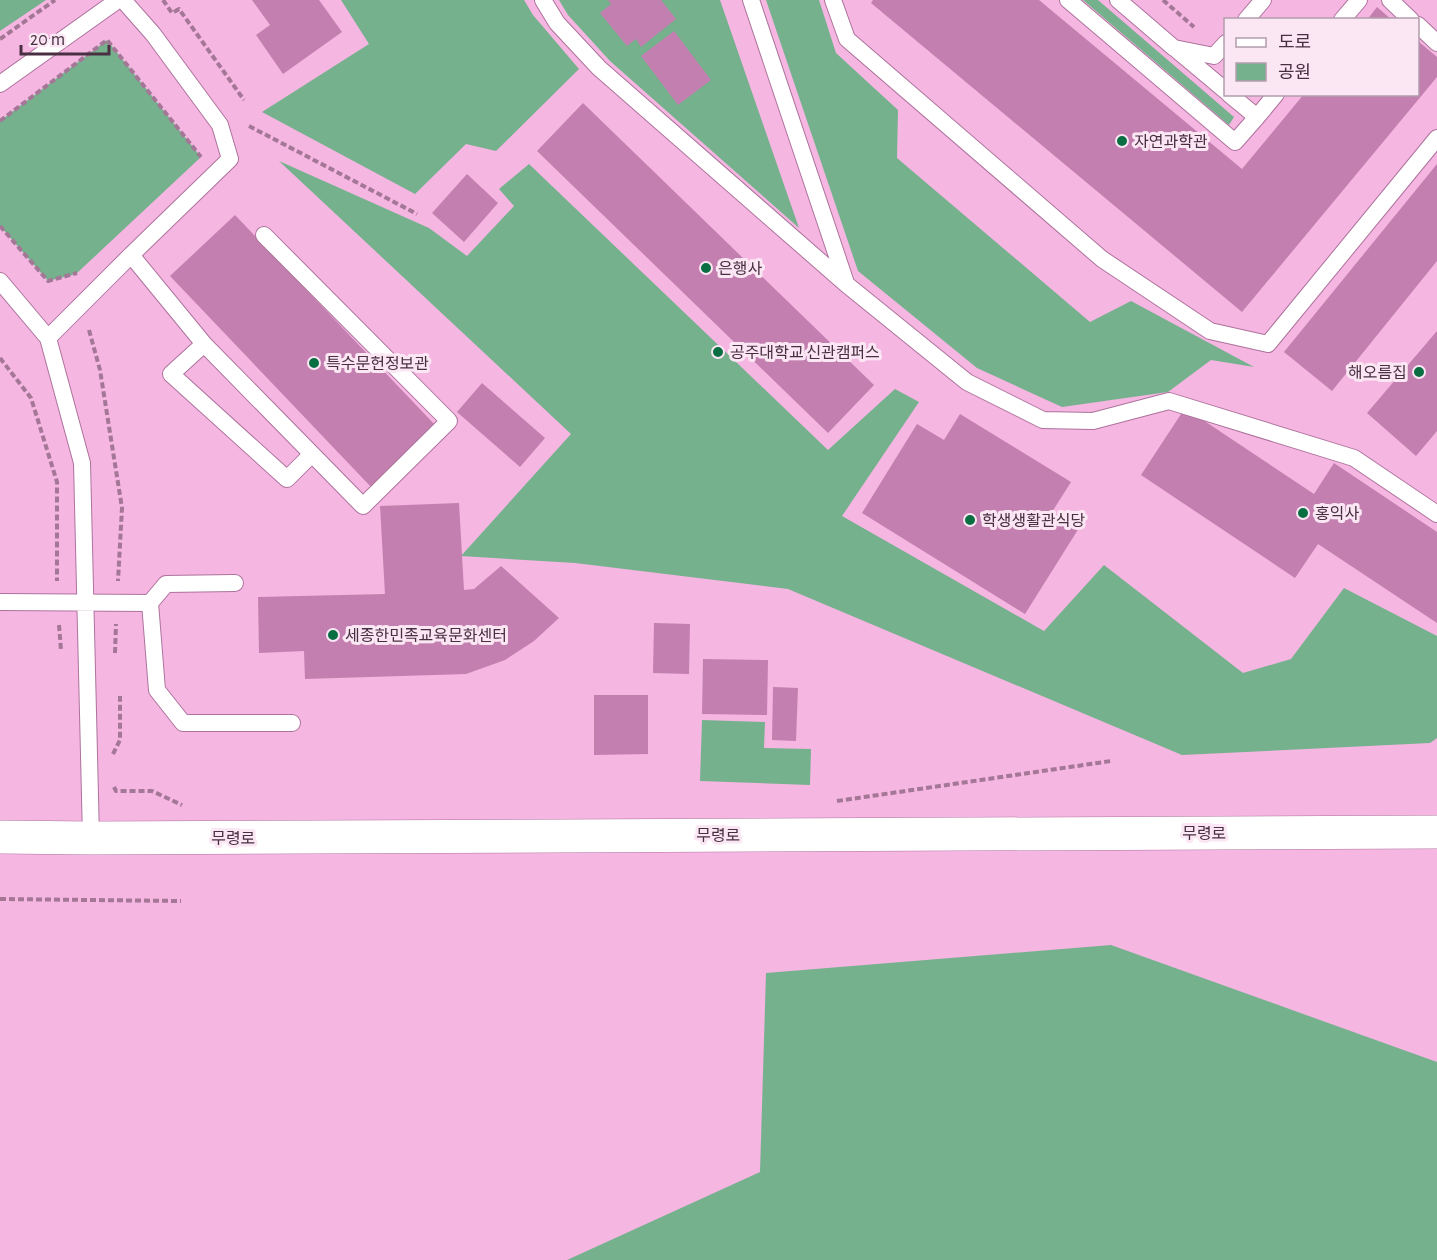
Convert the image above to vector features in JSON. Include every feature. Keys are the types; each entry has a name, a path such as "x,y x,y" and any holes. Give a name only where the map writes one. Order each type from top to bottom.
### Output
{"main road":[{"name":"무령로","path":"0,837 1437,832"}],"lane":[{"path":"0,84 118,0"},
{"path":"48,338 230,159 220,125 153,34 123,0"},
{"path":"543,0 557,22 599,68 846,284 967,382 1044,420 1093,421 1169,401 1354,458 1437,514"},
{"path":"751,0 846,284"},
{"path":"833,0 847,39 1102,259 1210,331 1268,344 1437,138"},
{"path":"1068,0 1235,142 1274,96"},
{"path":"1118,0 1224,89"},
{"path":"1248,18 1263,0"},
{"path":"1344,18 1359,0"},
{"path":"1390,0 1409,18"},
{"path":"1419,26 1437,43"},
{"path":"1174,48 1214,56 1224,45"},
{"path":"1231,96 1257,117"},
{"path":"131,255 204,344 363,506 449,421 264,235"},
{"path":"0,280 48,338 82,463 91,838"},
{"path":"204,344 171,374 287,479 312,453"},
{"path":"235,583 166,584 150,603 157,690 183,723 292,723"},
{"path":"0,602 150,603"}],"path":[{"path":"0,39 56,0"},
{"path":"163,0 172,13 179,9 244,100"},
{"path":"1162,0 1202,34"},
{"path":"0,121 107,40 201,157"},
{"path":"249,126 417,214"},
{"path":"0,226 48,281 76,274 84,266"},
{"path":"89,330 100,370 122,508 115,653"},
{"path":"0,358 31,398 57,482 57,602 61,657"},
{"path":"110,760 120,740 120,696"},
{"path":"837,801 1111,761"},
{"path":"110,781 116,791 152,791 187,808"},
{"path":"0,899 181,901"}],"green space":[{"path":"0,0 46,0 0,31"},
{"path":"341,0 524,0 533,15 579,69 496,151 466,144 415,194 262,112 369,44"},
{"path":"559,0 720,0 799,228 610,61 568,15"},
{"path":"766,0 819,0 836,53 898,110 897,158 1090,322 1131,301 1254,367 1211,360 1168,392 1062,407 977,368 858,271"},
{"path":"1083,0 1098,0 1234,117 1229,125"},
{"path":"107,40 201,157 76,274 48,281 0,226 0,121"},
{"path":"279,161 429,228 467,256 514,206 499,189 529,164 828,450 895,389 919,402 842,516 1044,631 1104,565 1243,673 1291,659 1344,588 1437,636 1437,738 1430,743 1182,755 788,589 575,563 461,556 571,434"},
{"path":"702,720 765,722 764,748 811,749 810,785 700,781"},
{"path":"1111,945 1437,1062 1437,1260 567,1260 760,1172 766,973"}],"building":[{"path":"252,0 319,0 342,32 283,74 256,35 270,25"},
{"path":"608,0 661,0 676,19 641,47 636,39 627,46 600,13 611,4"},
{"name":"자연과학관","path":"873,0 1039,0 1242,169 1302,96 1419,96 1419,42 1437,57 1437,77 1242,312 871,3"},
{"path":"1377,7 1390,18 1369,18"},
{"path":"674,31 711,80 678,105 641,56"},
{"name":"은행사","path":"583,103 874,385 828,433 537,151"},
{"path":"1437,164 1437,261 1332,391 1284,352"},
{"path":"467,174 498,203 464,242 432,213"},
{"name":"특수문헌정보관","path":"235,215 436,426 372,488 170,276"},
{"name":"해오름집","path":"1437,331 1437,431 1416,456 1367,413"},
{"path":"482,383 545,438 520,467 457,412"},
{"name":"홍익사","path":"1185,408 1314,494 1334,463 1437,532 1437,623 1318,544 1295,578 1141,475"},
{"name":"학생생활관식당","path":"960,414 1071,482 1052,512 1079,528 1025,614 862,513 917,424 944,440"},
{"path":"459,503 464,590 474,589 501,566 559,618 534,641 505,660 466,674 305,679 304,651 259,653 258,597 385,594 380,506"},
{"path":"654,623 690,624 689,674 653,673"},
{"path":"703,659 768,660 767,715 702,714"},
{"path":"773,687 798,688 796,741 772,740"},
{"path":"594,695 648,695 648,754 594,755"}],"place":[{"name":"자연과학관","path":"1122,141"},
{"name":"은행사","path":"706,268"},
{"name":"공주대학교 신관캠퍼스","path":"718,352"},
{"name":"특수문헌정보관","path":"314,363"},
{"name":"해오름집","path":"1419,372"},
{"name":"홍익사","path":"1303,513"},
{"name":"학생생활관식당","path":"970,520"},
{"name":"세종한민족교육문화센터","path":"333,635"}]}
